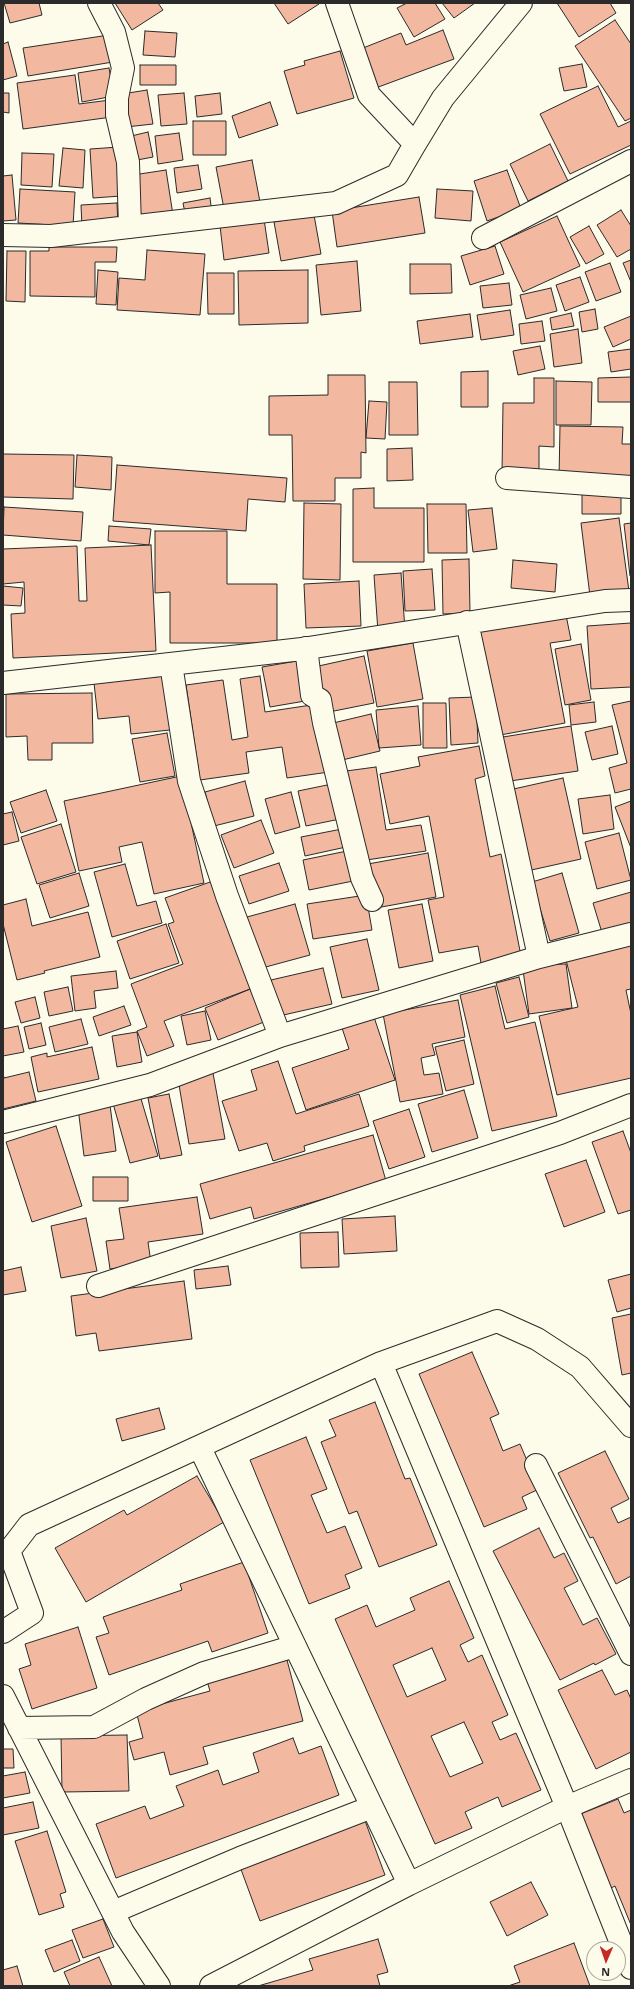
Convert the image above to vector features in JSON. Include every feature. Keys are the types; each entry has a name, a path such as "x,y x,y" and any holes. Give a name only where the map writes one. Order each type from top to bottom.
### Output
{"street":[{"path":"99,3 114,32 123,68 117,115 128,162 130,227"},
{"path":"337,3 369,95 415,144"},
{"path":"3,235 51,236 336,203 397,175 443,98 521,3"},
{"path":"483,238 631,161"},
{"path":"506,478 631,487"},
{"path":"3,683 306,648 605,601 631,600"},
{"path":"467,622 540,958"},
{"path":"306,648 312,695 320,700 324,723 362,878 372,900"},
{"path":"171,664 189,782 227,896 280,1036"},
{"path":"3,1122 150,1085 280,1036 540,958 631,934"},
{"path":"98,1286 560,1133 631,1104"},
{"path":"3,1632 32,1613 8,1551 29,1525 381,1364 497,1321 537,1339 580,1367 631,1426"},
{"path":"381,1364 567,1807 631,1968"},
{"path":"200,1448 409,1884"},
{"path":"536,1465 631,1654"},
{"path":"19,1728 94,1727 146,1699 204,1672 295,1646"},
{"path":"3,1696 123,1932 159,1986"},
{"path":"211,1986 409,1884 567,1807 631,1780"},
{"path":"113,1912 240,1858 372,1807"}],"building":[{"path":"4,3 39,3 42,15 10,23"},
{"path":"115,3 158,3 163,10 132,30"},
{"path":"274,3 319,3 319,4 288,24"},
{"path":"407,3 435,3 445,19 414,37 397,8"},
{"path":"442,3 475,3 454,18"},
{"path":"557,3 610,3 616,13 579,37"},
{"path":"615,20 631,44 631,118 625,121 575,46"},
{"path":"443,30 454,59 373,89 358,50 401,33 406,45"},
{"path":"145,31 177,33 175,57 143,55"},
{"path":"109,35 113,62 28,76 23,48"},
{"path":"8,42 17,76 3,80 3,44"},
{"path":"340,51 354,98 297,114 284,71 305,65 304,61"},
{"path":"582,64 587,87 564,91 559,68"},
{"path":"140,65 176,65 176,85 140,85"},
{"path":"109,68 114,96 82,102 78,73"},
{"path":"75,75 79,104 110,100 112,117 23,129 17,83"},
{"path":"598,86 618,127 631,121 631,145 570,174 540,114"},
{"path":"147,90 153,124 126,127 122,94"},
{"path":"3,93 9,93 9,113 3,112"},
{"path":"184,93 187,124 161,126 158,95"},
{"path":"220,93 222,114 197,117 195,96"},
{"path":"270,102 278,125 239,138 232,116"},
{"path":"193,121 226,121 226,155 193,155"},
{"path":"148,132 153,157 132,161 127,137"},
{"path":"179,133 183,160 158,164 155,136"},
{"path":"550,144 568,181 528,201 510,164"},
{"path":"119,147 121,196 93,198 90,149"},
{"path":"63,148 85,150 83,188 59,186"},
{"path":"22,153 54,154 52,187 21,185"},
{"path":"252,160 260,202 224,209 216,167"},
{"path":"198,165 202,189 177,193 174,168"},
{"path":"166,170 173,215 140,220 133,175"},
{"path":"507,170 521,209 487,221 474,181"},
{"path":"12,175 16,220 3,221 3,176"},
{"path":"20,189 75,192 73,226 18,223"},
{"path":"437,189 473,191 471,221 435,218"},
{"path":"419,197 425,233 337,247 332,211"},
{"path":"210,198 212,213 186,218 183,203"},
{"path":"117,203 118,225 82,227 81,205"},
{"path":"621,210 631,226 631,249 617,257 597,225"},
{"path":"314,215 321,254 281,261 274,222"},
{"path":"557,216 580,266 523,292 500,242"},
{"path":"264,219 269,253 224,260 220,226"},
{"path":"589,226 604,254 586,264 570,237"},
{"path":"495,246 504,274 470,285 461,256"},
{"path":"49,247 117,247 116,262 95,262 95,297 30,296 30,251 49,251"},
{"path":"147,250 205,254 200,315 117,310 119,278 145,280"},
{"path":"7,251 26,251 25,302 6,301"},
{"path":"631,260 631,282 623,263"},
{"path":"357,261 361,311 321,315 316,265"},
{"path":"610,263 621,292 596,301 585,272"},
{"path":"410,264 451,264 452,293 410,294"},
{"path":"98,270 118,272 116,305 96,304"},
{"path":"308,270 308,323 239,325 238,271"},
{"path":"207,273 234,273 234,314 208,314"},
{"path":"580,277 589,302 565,311 556,285"},
{"path":"509,283 512,305 483,308 480,286"},
{"path":"551,288 557,311 526,319 520,295"},
{"path":"595,309 598,329 582,332 579,312"},
{"path":"510,310 514,335 481,340 477,315"},
{"path":"571,313 574,326 552,330 550,318"},
{"path":"470,314 473,337 420,344 417,321"},
{"path":"631,316 631,339 613,347 604,327"},
{"path":"542,321 545,341 521,344 519,324"},
{"path":"578,329 582,363 554,367 550,334"},
{"path":"540,346 545,369 518,375 513,351"},
{"path":"631,349 631,369 611,372 608,352"},
{"path":"488,371 488,407 461,407 461,372"},
{"path":"328,375 365,375 366,453 361,452 361,478 335,478 335,501 293,501 292,435 269,435 269,396 328,395"},
{"path":"631,377 631,402 598,402 598,378"},
{"path":"534,378 554,378 554,447 539,446 539,473 502,473 503,403 534,403"},
{"path":"556,381 592,382 591,425 556,425"},
{"path":"389,382 417,382 418,435 389,435"},
{"path":"369,401 387,402 385,439 366,438"},
{"path":"560,426 623,427 622,444 631,444 631,479 559,479"},
{"path":"412,448 413,480 387,481 387,449"},
{"path":"3,454 74,455 73,499 3,497"},
{"path":"77,455 112,457 111,490 75,487"},
{"path":"117,465 287,478 285,502 248,499 246,531 113,521"},
{"path":"374,488 374,508 424,508 424,562 353,562 353,489"},
{"path":"582,490 621,490 621,514 582,514"},
{"path":"304,503 341,504 340,580 303,579"},
{"path":"427,504 466,504 467,553 428,553"},
{"path":"4,507 83,512 81,541 3,535"},
{"path":"492,508 497,549 473,552 468,510"},
{"path":"619,518 629,591 590,596 581,523"},
{"path":"631,523 631,576 630,576 624,524"},
{"path":"109,526 151,529 149,545 108,541"},
{"path":"155,531 227,531 227,584 277,584 277,643 170,643 170,592 155,593"},
{"path":"151,545 156,651 13,658 11,614 25,613 24,582 3,584 3,549 77,546 79,601 87,601 85,548"},
{"path":"469,559 470,613 443,614 442,560"},
{"path":"513,560 557,564 555,592 511,588"},
{"path":"432,569 435,610 405,611 403,571"},
{"path":"401,573 405,630 378,632 374,575"},
{"path":"359,581 361,626 306,628 304,584"},
{"path":"3,586 23,588 21,606 3,605"},
{"path":"566,615 571,640 550,643 565,723 495,736 476,631"},
{"path":"631,623 631,687 591,689 587,626"},
{"path":"413,643 423,699 377,707 367,651"},
{"path":"581,644 591,700 565,705 555,649"},
{"path":"364,656 374,703 324,713 314,667"},
{"path":"297,661 305,701 270,707 262,667"},
{"path":"164,676 170,730 131,734 129,716 98,719 94,683"},
{"path":"260,676 265,712 318,704 329,772 287,778 282,747 246,752 249,773 200,780 186,685 223,680 232,740 248,737 240,679"},
{"path":"92,693 93,743 52,743 52,760 28,760 27,736 6,737 6,694"},
{"path":"476,697 478,743 451,745 449,698"},
{"path":"631,701 631,789 615,793 609,768 627,763 612,705"},
{"path":"594,702 596,722 571,725 569,705"},
{"path":"423,703 446,703 447,748 423,748"},
{"path":"418,706 421,745 379,748 376,710"},
{"path":"371,714 380,751 338,761 329,724"},
{"path":"571,726 578,771 510,781 503,737"},
{"path":"612,726 618,754 592,760 585,732"},
{"path":"167,733 175,776 140,782 132,739"},
{"path":"479,746 485,776 475,779 490,857 501,854 521,956 481,963 478,946 439,953 428,900 444,897 429,816 390,824 380,774 420,766 418,757"},
{"path":"376,767 386,830 421,825 426,851 360,861 346,771"},
{"path":"181,776 204,883 154,894 142,842 119,847 122,862 79,871 64,801"},
{"path":"563,778 581,859 527,871 509,790"},
{"path":"245,781 254,816 214,826 205,792"},
{"path":"332,784 340,819 306,826 298,791"},
{"path":"46,790 57,821 21,833 10,802"},
{"path":"291,792 300,827 275,834 265,799"},
{"path":"610,795 614,829 583,834 578,799"},
{"path":"631,801 631,848 615,807"},
{"path":"12,812 19,841 3,845 3,814"},
{"path":"261,820 274,853 234,868 221,835"},
{"path":"61,824 76,872 37,884 21,837"},
{"path":"342,829 346,847 305,856 301,837"},
{"path":"619,833 631,880 597,889 585,842"},
{"path":"352,850 358,880 309,890 303,860"},
{"path":"428,853 436,897 376,908 368,864"},
{"path":"279,863 289,891 249,904 239,876"},
{"path":"125,864 137,906 156,901 162,923 112,937 94,872"},
{"path":"79,873 89,906 50,918 39,885"},
{"path":"562,873 579,933 550,941 532,882"},
{"path":"213,881 253,988 164,1021 174,1046 147,1056 137,1031 147,1027 131,984 183,964 168,924 174,922 165,898"},
{"path":"631,892 631,928 603,936 593,903"},
{"path":"366,895 372,930 313,939 307,904"},
{"path":"26,899 32,926 88,912 100,957 44,971 45,973 17,980 3,924 3,905"},
{"path":"295,904 310,955 262,968 247,917"},
{"path":"422,904 433,961 399,968 388,910"},
{"path":"166,924 179,963 130,979 117,941"},
{"path":"367,939 379,990 342,998 330,947"},
{"path":"631,945 631,989 626,990 631,1014 631,1078 557,1095 539,1016 578,1007 566,960"},
{"path":"566,964 572,1008 529,1014 523,970 541,965"},
{"path":"323,968 332,1004 279,1016 271,980"},
{"path":"116,971 118,988 94,991 96,1008 75,1011 71,976"},
{"path":"519,977 529,1017 507,1023 496,983"},
{"path":"495,986 505,1029 535,1022 557,1116 492,1131 460,995"},
{"path":"68,987 73,1011 49,1016 44,992"},
{"path":"250,989 264,1022 218,1040 205,1008"},
{"path":"35,997 40,1018 21,1023 15,1002"},
{"path":"458,1000 465,1037 432,1044 435,1055 421,1058 424,1075 439,1073 443,1094 400,1102 383,1014"},
{"path":"124,1006 131,1025 99,1036 93,1017"},
{"path":"205,1011 211,1040 187,1045 181,1016"},
{"path":"373,1014 395,1080 306,1110 292,1068 349,1049 341,1025"},
{"path":"81,1019 88,1044 55,1052 49,1027"},
{"path":"41,1023 46,1045 29,1049 24,1027"},
{"path":"18,1026 24,1052 3,1056 3,1029"},
{"path":"137,1032 142,1062 117,1067 112,1036"},
{"path":"464,1040 474,1084 446,1091 435,1047"},
{"path":"92,1047 99,1079 38,1092 31,1057 47,1053 47,1057"},
{"path":"278,1061 296,1114 359,1094 369,1126 304,1146 305,1151 273,1161 267,1143 239,1151 222,1101 257,1090 251,1070"},
{"path":"29,1072 36,1101 3,1109 3,1073 4,1078"},
{"path":"213,1073 225,1139 189,1144 178,1079"},
{"path":"464,1090 478,1138 432,1152 418,1104"},
{"path":"139,1092 158,1156 130,1163 112,1100"},
{"path":"169,1094 182,1155 160,1159 148,1098"},
{"path":"110,1105 116,1151 84,1156 78,1108"},
{"path":"409,1109 425,1157 389,1169 373,1121"},
{"path":"56,1126 82,1206 32,1222 6,1142"},
{"path":"623,1131 631,1153 631,1210 618,1214 592,1142"},
{"path":"373,1135 386,1181 254,1219 251,1207 210,1219 200,1184"},
{"path":"586,1160 605,1212 564,1227 545,1174"},
{"path":"93,1177 128,1177 128,1201 93,1201"},
{"path":"197,1197 203,1234 148,1242 151,1263 110,1269 106,1241 124,1239 119,1208"},
{"path":"395,1216 397,1251 344,1254 342,1219"},
{"path":"86,1218 97,1271 61,1278 51,1226"},
{"path":"338,1232 339,1267 301,1268 300,1233"},
{"path":"228,1266 231,1285 196,1289 194,1270"},
{"path":"21,1267 26,1291 3,1295 3,1271"},
{"path":"631,1274 631,1308 617,1312 608,1280"},
{"path":"184,1281 192,1339 99,1351 96,1333 76,1336 71,1296"},
{"path":"631,1314 631,1373 622,1375 612,1318"},
{"path":"472,1352 499,1414 490,1418 503,1451 520,1444 539,1489 522,1497 527,1509 484,1527 419,1374"},
{"path":"375,1402 405,1479 410,1478 437,1545 379,1567 357,1511 349,1514 321,1442 336,1436 329,1420"},
{"path":"159,1408 165,1429 122,1441 116,1419"},
{"path":"306,1437 327,1489 311,1495 327,1533 345,1526 362,1568 345,1575 350,1588 309,1604 250,1460"},
{"path":"605,1451 629,1499 611,1508 618,1523 631,1517 631,1576 616,1584 593,1537 590,1538 558,1473"},
{"path":"197,1476 224,1522 86,1602 55,1548 124,1510 127,1515"},
{"path":"539,1528 554,1558 564,1553 578,1581 564,1588 583,1625 597,1618 616,1654 560,1680 493,1551"},
{"path":"244,1562 268,1633 212,1652 208,1641 109,1675 96,1637 109,1633 103,1617 182,1590 180,1584"},
{"path":"449,1581 474,1638 460,1645 468,1662 482,1655 508,1715 492,1722 500,1740 516,1733 541,1790 502,1807 498,1797 465,1812 472,1828 435,1844 335,1619 367,1605 376,1627 415,1610 410,1598","holes":["432,1648 446,1680 407,1697 393,1665","464,1722 483,1763 450,1777 431,1736"]},
{"path":"78,1627 97,1688 32,1709 19,1669 31,1665 25,1644"},
{"path":"287,1660 303,1721 203,1747 208,1764 170,1775 164,1752 134,1760 129,1742 143,1738 136,1711 210,1691 207,1681"},
{"path":"602,1670 615,1695 627,1690 631,1699 631,1752 596,1769 558,1690"},
{"path":"127,1735 129,1791 62,1792 61,1736"},
{"path":"293,1738 299,1754 321,1746 339,1795 116,1878 96,1824 145,1806 150,1819 184,1806 176,1786 218,1770 223,1785 259,1772 253,1753"},
{"path":"3,1749 13,1749 14,1768 3,1768"},
{"path":"25,1772 30,1793 3,1798 3,1776"},
{"path":"618,1799 624,1813 631,1810 631,1925 615,1886 609,1889 578,1815"},
{"path":"33,1802 39,1828 3,1835 3,1808"},
{"path":"364,1818 385,1875 260,1921 239,1864"},
{"path":"47,1831 66,1892 60,1894 64,1907 39,1915 15,1841"},
{"path":"531,1882 548,1915 507,1936 490,1902"},
{"path":"103,1919 114,1947 83,1958 72,1930"},
{"path":"378,1939 388,1972 377,1975 380,1986 258,1986 313,1970 309,1959"},
{"path":"72,1940 80,1961 54,1972 45,1950"},
{"path":"574,1943 586,1975 586,1981 588,1981 590,1986 508,1986 520,1982 514,1966"},
{"path":"99,1957 112,1986 70,1986 64,1972"},
{"path":"17,1966 23,1986 3,1986 3,1970"}]}
